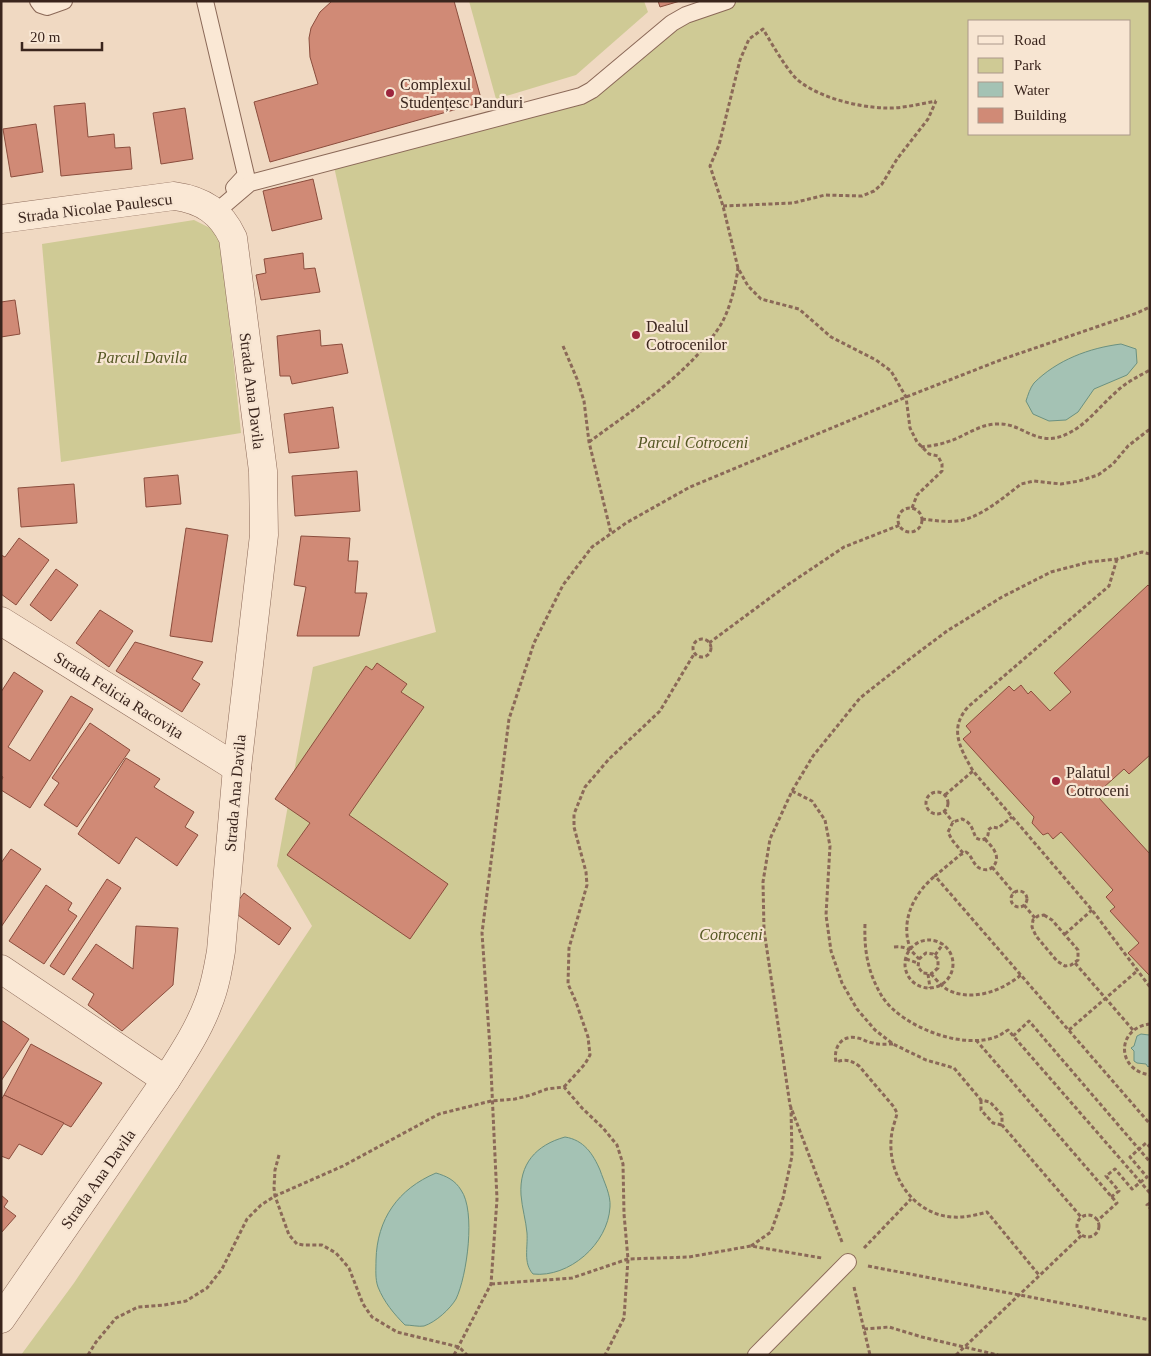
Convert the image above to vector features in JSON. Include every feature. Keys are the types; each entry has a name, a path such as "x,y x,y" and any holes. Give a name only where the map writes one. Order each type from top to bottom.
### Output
{"street":[{"name":"Strada Nicolae Paulescu","path":"1,219 174,196 197,201 216,212"},
{"name":"Strada Ana Davila","path":"1,1319 166,1080 200,1024 216,980 221,951 237,768 264,535 264,505 262,471 233,238 216,212"},
{"name":"Strada Felicia Racovița","path":"1,622 237,768"},
{"path":"1,969 166,1080"}],"lane":[{"path":"38,1 41,5 47,7 64,1"},
{"path":"206,1 246,174 216,212"},
{"path":"216,212 250,183 581,96 592,90 672,23 686,14 728,1"},
{"path":"756,1355 848,1262"}],"path":[{"path":"723,206 793,203 825,196 862,196 874,191 882,184 896,158 928,119 936,101 884,108 858,105 810,88 793,75 763,29 749,39 740,60 718,145 710,166 723,206 738,268 748,286 761,299 799,309 831,337 876,360 891,371 906,397 910,428 921,447 929,454 938,456 942,464 942,471 917,495 912,508"},
{"path":"589,442 645,400 693,360 721,325 736,285 738,268"},
{"path":"454,1355 491,1284 496,1199 490,1048 482,933 508,719 534,643 563,585 592,547 626,523 690,487 906,397 1003,359 1137,314 1150,306"},
{"path":"562,346 577,379 584,401 589,442 611,533"},
{"path":"921,447 948,442 983,426 998,423 1030,435 1052,440 1069,433 1085,422 1116,392 1150,370"},
{"path":"922,519 957,521 972,517 1028,481 1062,484 1098,475 1113,464 1128,446 1150,429"},
{"path":"907,508 919,511 922,519 920,527 913,531 906,531 898,521 901,513 907,508"},
{"path":"709,643 786,586 844,547 900,525"},
{"path":"751,1246 770,1232 783,1198 792,1156 790,1105 764,930 763,882 770,839 792,790 813,756 860,698 948,631 1002,597 1051,572 1142,552 1150,554"},
{"path":"1117,559 1109,586 964,711 958,722 957,733 964,757 973,771 1092,910 1150,987"},
{"path":"88,1355 116,1318 138,1307 186,1301 207,1288 222,1270 247,1219 261,1205 275,1196 343,1166 439,1114 492,1101 531,1096 547,1089 564,1087 585,1064 590,1055 588,1036 568,984 569,948 587,885 586,872 574,827 574,814 585,787 609,759 660,711 694,654 693,647 697,640 705,640 709,643 711,650 706,656 699,657 694,654"},
{"path":"945,795 973,771"},
{"path":"792,790 812,802 825,820 828,830 830,846 826,916 831,951 842,984 857,1009 875,1030 893,1044 926,1060 954,1068 981,1100 990,1102 1002,1115 1002,1124 1082,1218"},
{"path":"937,792 945,795 948,803 944,811 937,814 929,811 926,803 929,795 937,792"},
{"path":"944,811 953,822"},
{"path":"963,853 948,832 953,822 962,819 966,821 971,825 976,838 981,840 989,835 988,830 992,827 998,828 1012,817"},
{"path":"985,839 997,857 992,867 982,870 977,866 969,853 963,853 921,888 908,917 907,933 911,950 918,961 920,970 929,974 948,990 955,992 980,994 1003,987 1021,975"},
{"path":"992,867 1014,892"},
{"path":"935,876 1150,1124"},
{"path":"1018,891 1026,894 1027,898 1024,905 1020,907 1012,903 1011,899 1014,892 1018,891"},
{"path":"1024,905 1035,918"},
{"path":"1065,934 1092,910"},
{"path":"1044,915 1049,916 1078,950 1078,960 1075,963 1065,966 1057,961 1033,931 1032,924 1035,918 1044,915"},
{"path":"865,924 864,943 868,966 874,983 884,1000 898,1012 926,1030 942,1036 976,1040 998,1036 1008,1030 1150,1193"},
{"path":"928,940 937,941 942,944 950,951 953,958 951,975 942,985 930,988 914,983 906,969 906,959 911,950 920,942 928,940"},
{"path":"935,955 942,944"},
{"path":"894,947 904,946 911,950"},
{"path":"918,961 926,953 935,955 938,959 938,968 929,974"},
{"path":"906,959 918,961"},
{"path":"1075,963 1133,1030"},
{"path":"1069,1030 1137,971"},
{"path":"929,974 930,988"},
{"path":"1013,1036 1029,1022 1150,1162"},
{"path":"1150,1024 1143,1024 1133,1030 1126,1040 1124,1048 1125,1056 1134,1070 1141,1074 1150,1075"},
{"path":"893,1044 883,1045 850,1037 836,1046 834,1054 836,1062 847,1060 859,1066 898,1113 892,1132 891,1151 894,1168 900,1183 911,1199 925,1209 939,1215 952,1217 987,1212 1039,1275"},
{"path":"976,1040 1117,1203 1098,1221"},
{"path":"564,1087 617,1145 623,1164 624,1214 628,1259 624,1318 605,1355"},
{"path":"981,1100 981,1110 993,1123 1002,1124"},
{"path":"790,1105 838,1230 848,1262 870,1355"},
{"path":"1112,1197 1119,1190 1106,1176 1115,1170 1132,1189 1147,1177 1130,1157 1146,1143 1150,1147"},
{"path":"279,1155 274,1188 275,1196 289,1234 297,1244 304,1246 322,1245 336,1253 350,1268 363,1304 372,1317 397,1332 459,1347 467,1355"},
{"path":"848,1262 873,1240 911,1199"},
{"path":"1150,1203 1147,1205 1150,1208"},
{"path":"1086,1215 1098,1221 1099,1228 1094,1235 1089,1237 1082,1235 1077,1228 1082,1218 1086,1215"},
{"path":"956,1355 1082,1235"},
{"path":"491,1284 572,1278 628,1259 689,1257 751,1246 848,1262 1150,1320"},
{"path":"864,1328 889,1327 998,1355"}],"green space":[{"path":"469,1 644,1 648,12 576,75 496,99"},
{"name":"Cotroceni","path":"744,1 1150,1 1150,1355 21,1355 74,1283 312,926 277,866 313,667 436,632 333,162 577,105 691,11"},
{"name":"Parcul Davila","path":"194,220 220,233 241,433 61,462 42,244"}],"water":[{"path":"1121,344 1136,349 1137,363 1127,375 1094,389 1078,412 1066,420 1049,421 1033,414 1026,401 1034,383 1043,375 1074,356"},
{"path":"1150,1033 1150,1065 1148,1067 1146,1064 1134,1061 1134,1051 1131,1048 1134,1046 1137,1036 1141,1034 1149,1035"},
{"path":"565,1137 578,1141 583,1145 591,1153 597,1164 609,1198 608,1221 594,1246 573,1264 547,1274 533,1274 527,1260 527,1233 521,1195 523,1174 531,1157 546,1145"},
{"path":"436,1173 453,1181 461,1190 466,1200 469,1228 464,1275 456,1299 442,1315 424,1326 405,1325 390,1308 378,1287 376,1281 377,1245 380,1231 392,1207 411,1188"}],"building":[{"path":"332,1 454,1 482,102 270,162 254,102 318,84 310,57 309,38 311,28 320,12"},
{"path":"658,1 680,1 660,7"},
{"path":"85,103 88,137 114,134 115,148 130,147 132,169 61,176 54,106"},
{"path":"185,108 193,159 161,164 153,113"},
{"path":"36,124 43,172 11,177 3,129"},
{"path":"313,179 322,219 272,231 263,191"},
{"path":"303,253 304,269 315,268 320,292 261,300 256,275 266,273 264,259"},
{"path":"15,300 20,334 1,337 1,302"},
{"path":"320,330 321,346 342,344 348,373 292,384 290,376 280,376 277,336"},
{"path":"333,407 339,448 289,453 284,414"},
{"path":"357,471 360,511 295,516 292,476"},
{"path":"178,475 181,504 146,507 144,478"},
{"path":"74,484 77,523 21,527 18,488"},
{"path":"186,528 228,535 212,642 170,636"},
{"path":"301,536 350,538 348,561 358,561 355,593 367,593 359,636 297,636 306,587 294,585"},
{"path":"19,538 49,560 16,605 1,594 1,555 5,557"},
{"path":"56,569 78,585 51,621 30,605"},
{"name":"Palatul Cotroceni","path":"1148,585 1150,587 1150,755 1129,774 1124,769 1103,788 1106,791 1099,798 1150,854 1150,976 1128,953 1139,943 1110,911 1115,907 1106,897 1113,890 1061,832 1053,839 1048,833 1043,835 1032,823 1034,817 963,739 971,732 966,726 1009,686 1014,691 1021,685 1028,694 1031,691 1050,711 1071,692 1054,673"},
{"path":"100,610 133,631 109,667 76,643"},
{"path":"135,642 203,662 192,679 200,684 182,712 116,671"},
{"path":"377,663 407,684 401,692 424,707 349,815 448,884 410,939 287,855 310,823 275,799 366,666 372,670"},
{"path":"14,672 43,691 8,747 30,761 71,696 93,709 30,808 1,790 3,777 1,776 1,692"},
{"path":"90,723 130,750 77,827 44,805 59,783 52,778"},
{"path":"126,758 160,779 154,787 194,812 185,827 198,835 177,866 136,837 119,864 78,834"},
{"path":"11,849 41,869 1,927 1,863"},
{"path":"107,879 121,888 64,975 50,966"},
{"path":"46,885 72,903 68,910 77,916 44,964 9,941"},
{"path":"244,893 291,928 279,945 231,910"},
{"path":"136,926 178,928 173,985 122,1031 88,1005 94,994 72,979 96,944 133,969"},
{"path":"1,1020 29,1039 1,1081"},
{"path":"31,1044 102,1083 71,1127 4,1095"},
{"path":"4,1095 64,1123 42,1155 19,1144 9,1159 1,1156 1,1100"},
{"path":"1,1195 8,1201 4,1207 16,1216 1,1233"}],"place":[{"name":"Complexul Studențesc Panduri","path":"390,93"},
{"name":"Dealul Cotrocenilor","path":"636,335"},
{"name":"Palatul Cotroceni","path":"1056,781"}],"park label":[{"name":"Parcul Cotroceni","path":"693,442"}]}
